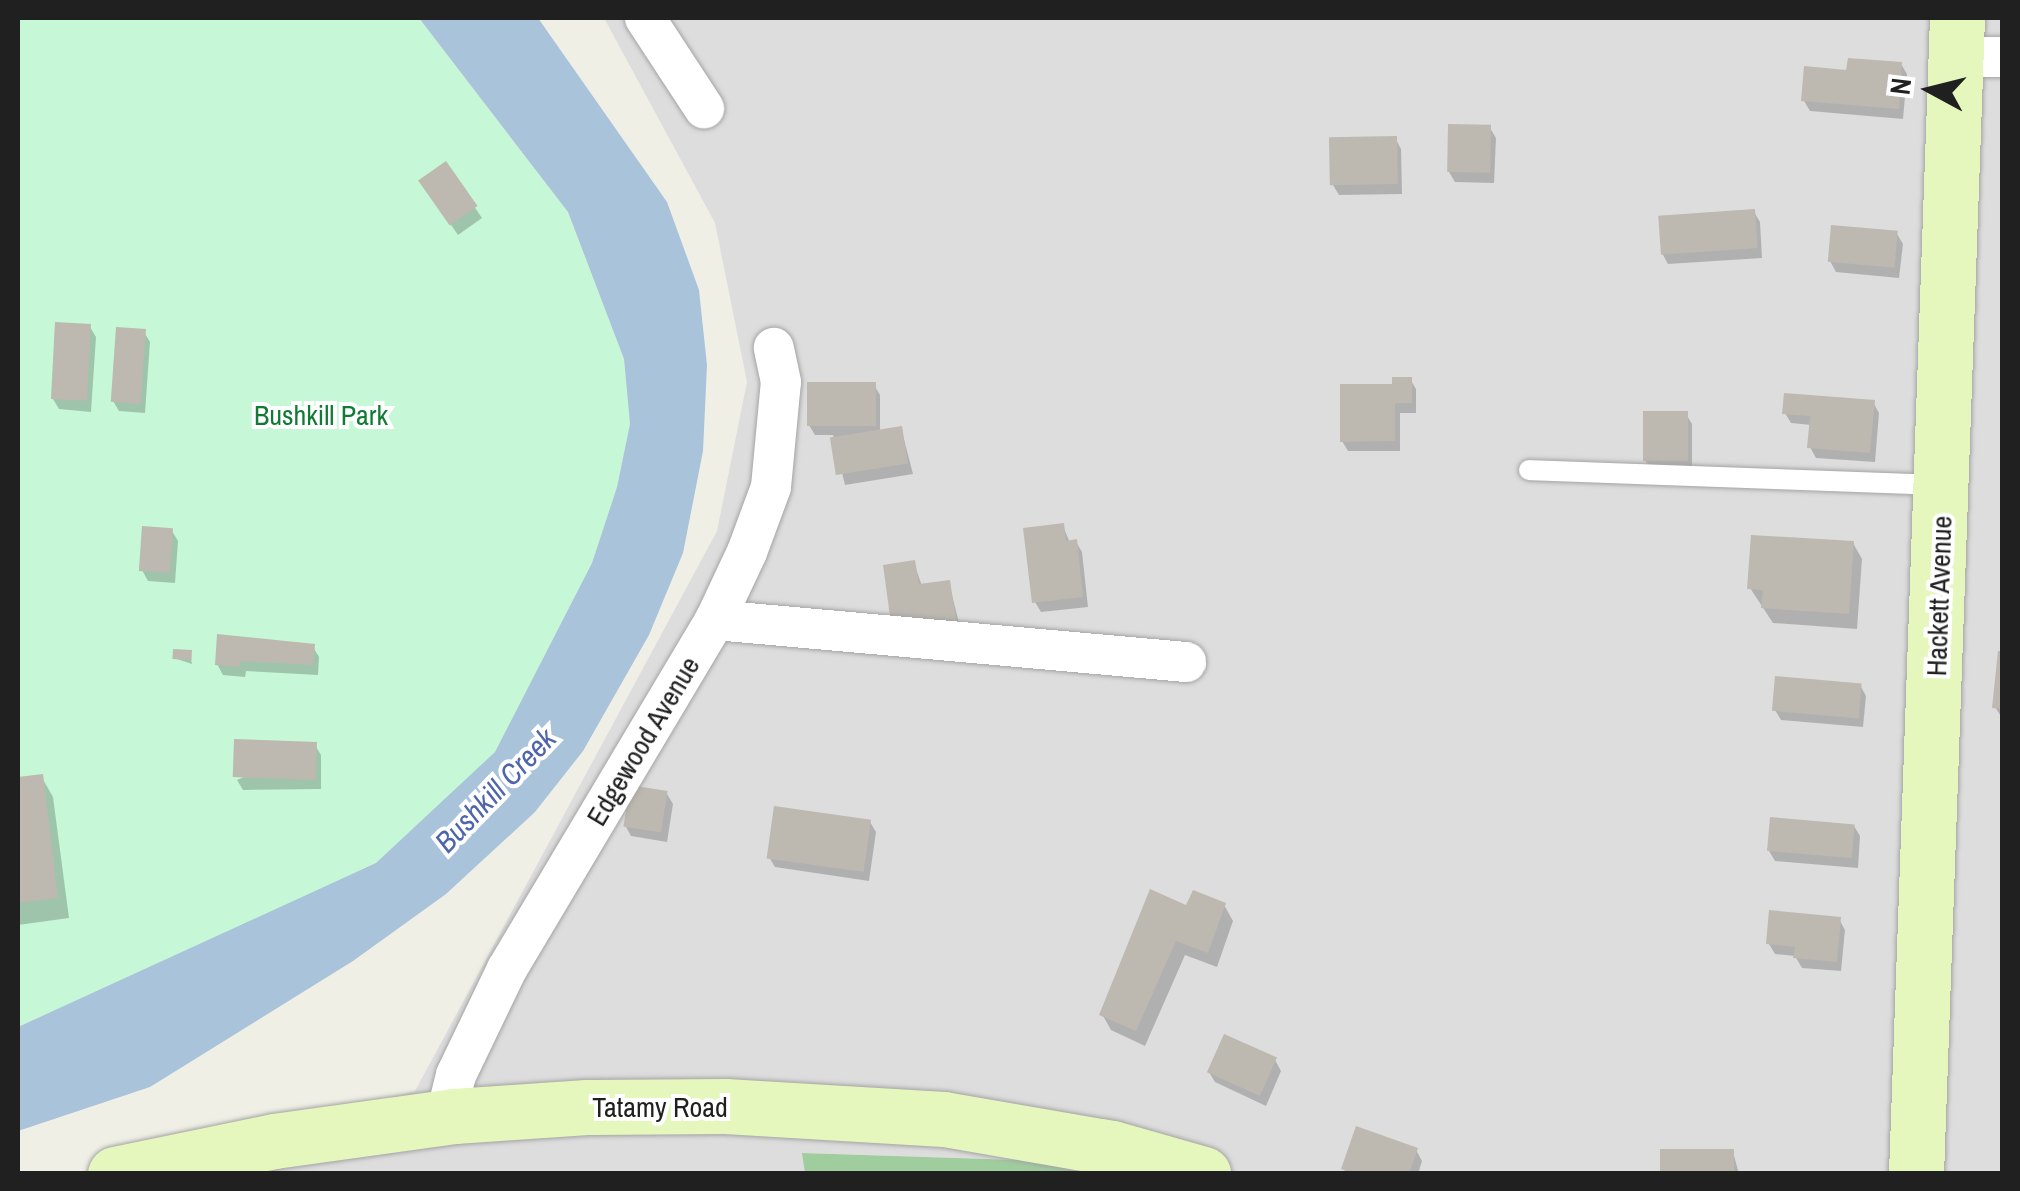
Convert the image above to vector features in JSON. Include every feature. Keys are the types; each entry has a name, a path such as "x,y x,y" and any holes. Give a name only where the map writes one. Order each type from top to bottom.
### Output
{"main road":[{"name":"Hackett Avenue","path":"1916,1174 1944,486 1972,44"},
{"name":"Tatamy Road","path":"114,1174 257,1144 454,1116 632,1106 899,1114 1046,1134 1204,1174"}],"street":[{"path":"645,18 687,76 704,108"},
{"name":"Edgewood Avenue","path":"454,1116 449,1103 456,1076 507,968 714,620 771,486 781,382 774,348"},
{"path":"714,620 1186,662"}],"lane":[{"path":"1529,470 1944,486"}],"shaded area":[{"path":"604,18 2002,18 2002,1173 1081,1174 1045,1161 803,1153 805,1173 113,1174 415,1091 717,531 747,382 715,223"}],"green space":[{"name":"Bushkill Park","path":"18,18 419,18 568,212 624,359 630,424 617,487 592,563 543,665 495,752 448,799 376,864 18,1027"},
{"path":"802,1153 1045,1161 1081,1173 805,1173"}],"water":[{"name":"Bushkill Creek","path":"419,18 538,18 667,202 699,290 707,365 703,451 683,553 649,635 583,751 535,812 446,894 353,961 150,1087 18,1131 18,1027 376,863 495,752 592,563 617,487 630,424 624,359 568,212"}],"building":[{"path":"1848,58 1902,62 1899,109 1801,101 1804,66 1846,70"},
{"path":"1448,124 1491,125 1490,173 1447,172"},
{"path":"1397,136 1398,184 1330,185 1329,137"},
{"path":"446,161 478,206 450,226 418,181"},
{"path":"1755,209 1758,248 1661,255 1658,216"},
{"path":"1831,225 1898,231 1895,268 1828,262"},
{"path":"55,322 91,324 87,401 51,399"},
{"path":"116,327 146,329 141,404 111,402"},
{"path":"1392,377 1412,377 1412,403 1395,403 1395,441 1340,442 1340,384 1392,384"},
{"path":"807,382 876,382 876,426 807,426"},
{"path":"1784,393 1875,400 1870,453 1807,448 1810,416 1782,414"},
{"path":"1643,411 1688,411 1688,461 1643,461"},
{"path":"902,426 908,464 836,475 830,437"},
{"path":"1064,523 1066,541 1077,539 1083,597 1032,603 1023,528"},
{"path":"142,526 173,528 170,573 139,571"},
{"path":"1751,535 1854,541 1849,614 1761,608 1763,590 1747,589"},
{"path":"915,560 919,584 950,580 956,621 892,631 883,565"},
{"path":"217,634 315,644 313,665 241,661 240,667 215,665"},
{"path":"173,649 192,650 191,660 172,659"},
{"path":"1998,651 2002,651 2002,709 1992,708"},
{"path":"1775,676 1862,684 1859,718 1772,711"},
{"path":"234,739 317,742 316,780 233,777"},
{"path":"43,774 58,898 18,903 18,777"},
{"path":"630,785 668,791 661,832 623,826"},
{"path":"774,806 871,820 864,872 767,858"},
{"path":"1770,817 1855,824 1852,858 1767,851"},
{"path":"1150,889 1186,905 1193,890 1226,903 1208,953 1176,941 1136,1031 1099,1015"},
{"path":"1769,910 1841,917 1837,962 1793,958 1795,947 1766,944"},
{"path":"1224,1034 1277,1058 1260,1096 1207,1072"},
{"path":"1356,1126 1418,1148 1409,1174 1354,1174 1341,1169"},
{"path":"1660,1149 1734,1149 1734,1174 1660,1174"}]}
